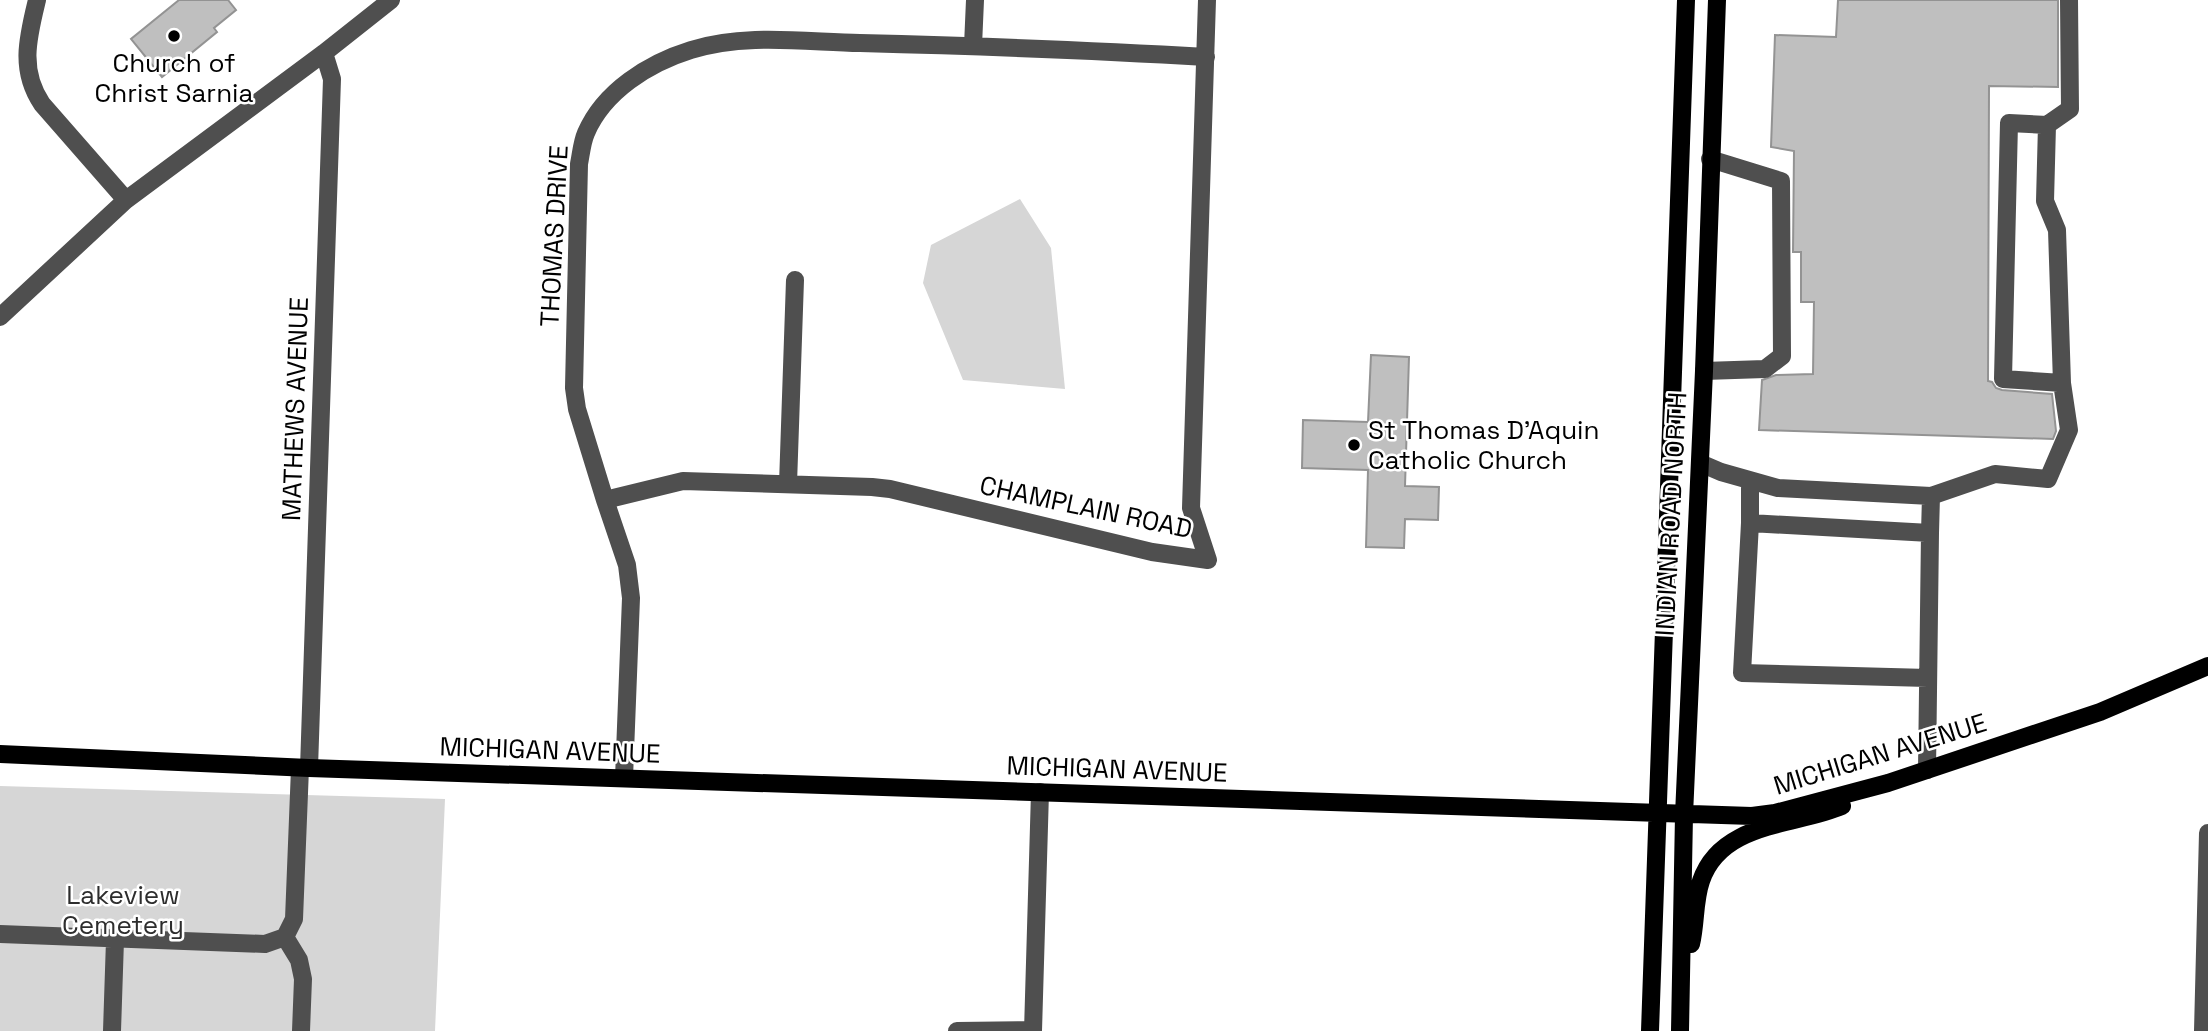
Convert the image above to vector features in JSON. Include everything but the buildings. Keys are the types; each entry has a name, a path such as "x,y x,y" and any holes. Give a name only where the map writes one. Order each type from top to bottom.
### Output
{"main road":[{"name":"INDIAN ROAD NORTH","path":"1650,1031 1686,0"},
{"name":"INDIAN ROAD NORTH","path":"1680,1031 1684,816 1717,0"},
{"name":"MICHIGAN AVENUE","path":"0,754 305,768 1684,816 1762,816 1869,789 1927,770 2100,712 2208,667"},
{"path":"1682,985 1701,880 1725,846 1750,832 1829,812 1869,789"}],"street":[{"path":"37,0 28,39 30,87 41,104 126,200"},
{"path":"0,317 126,200 391,0"},
{"path":"973,46 975,0"},
{"name":"CHAMPLAIN ROAD","path":"605,500 684,481 890,489 1152,552 1208,560 1191,508 1207,0"},
{"path":"2062,383 2003,379 2009,123 2047,125 2070,109 2069,0"},
{"name":"THOMAS DRIVE","path":"624,778 631,598 627,565 573,388 579,164 585,135 600,107 623,86 661,61 693,49 735,40 973,46 1206,57"},
{"name":"MATHEWS AVENUE","path":"285,937 294,919 305,768 332,79 324,53"},
{"path":"1700,463 1778,488 1931,496 1994,474 2049,479 2069,430 2062,383 2057,230 2045,201 2047,125"},
{"path":"1704,372 1765,369 1782,356 1781,181 1710,159"},
{"path":"788,484 795,280"},
{"path":"1750,481 1742,673 1928,678"},
{"path":"1927,770 1931,496"},
{"path":"1750,523 1930,534"},
{"path":"957,1031 1033,1030 1040,792"},
{"path":"2203,1031 2208,833"},
{"path":"0,934 265,944 285,937 299,960 303,979 301,1031"},
{"path":"112,1031 115,940"}],"green space":[{"path":"1020,199 1051,248 1065,389 963,380 923,283 931,245"},
{"name":"Lakeview Cemetery","path":"0,786 445,799 435,1031 0,1031"}],"place":[{"name":"Church of Christ Sarnia","path":"174,36"},
{"name":"St Thomas D'Aquin Catholic Church","path":"1354,445"}]}
